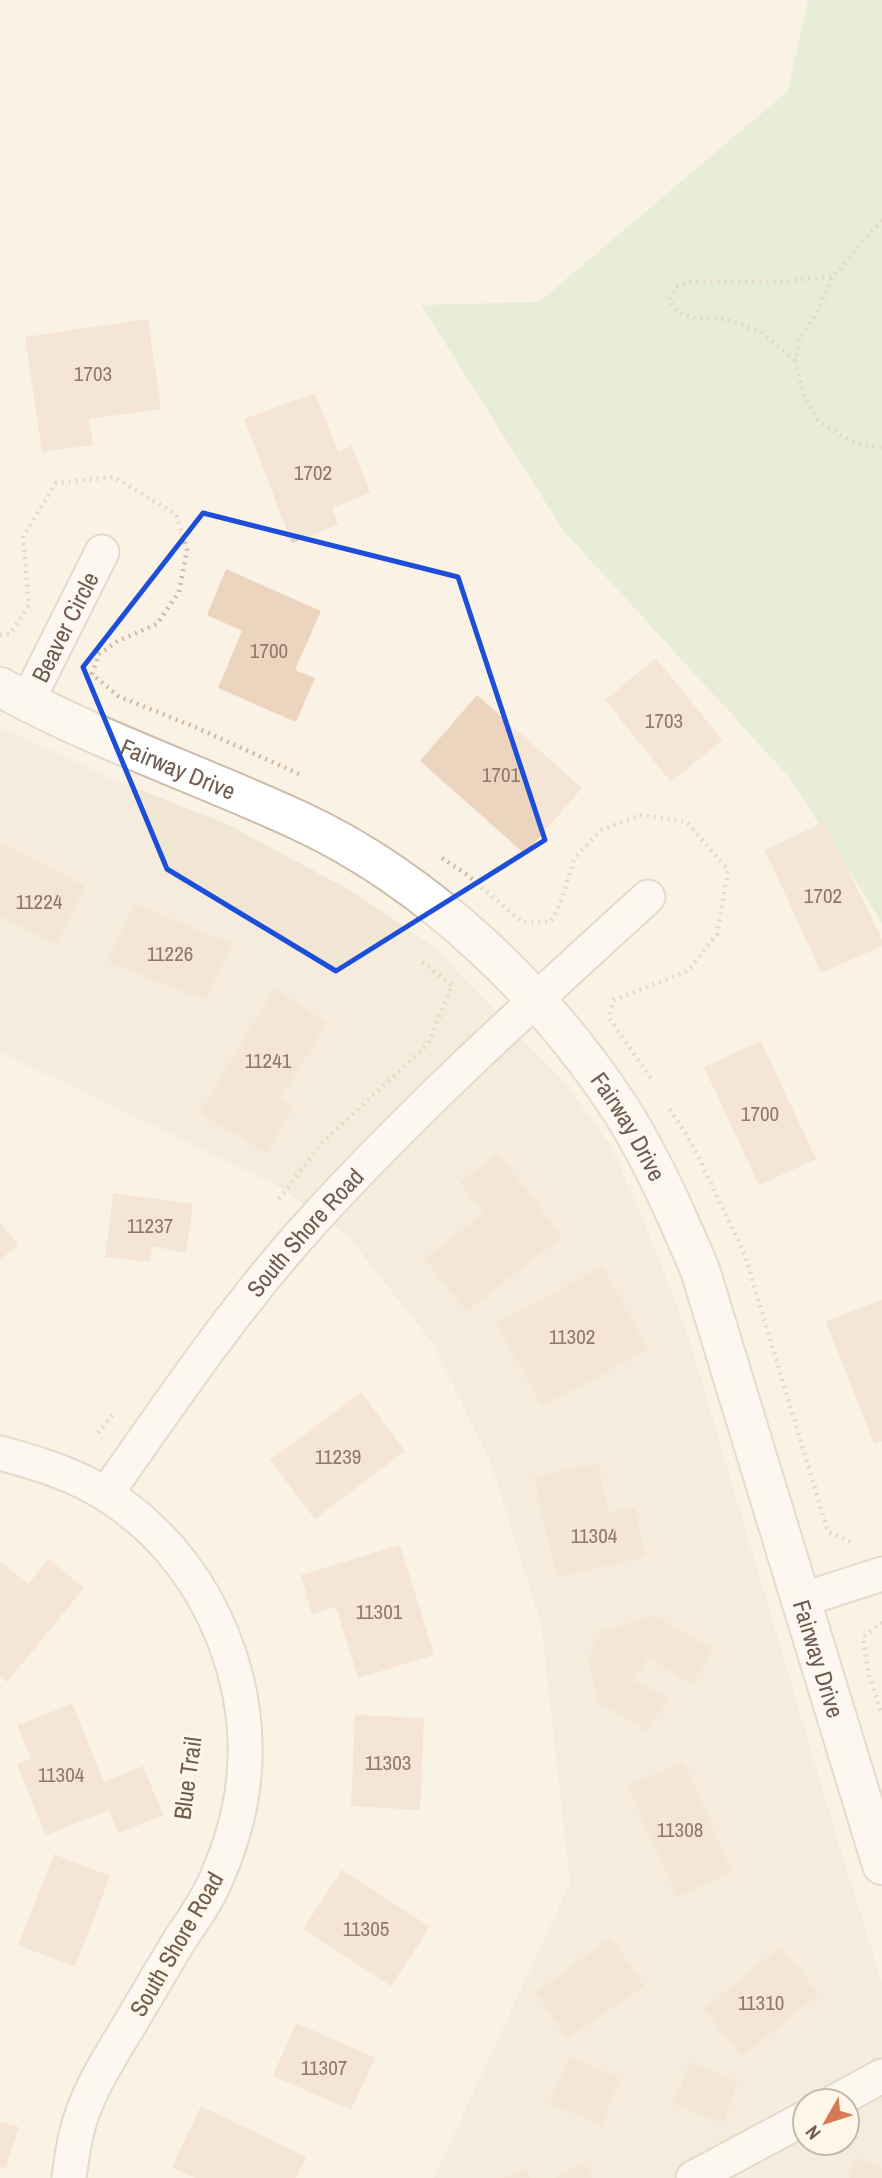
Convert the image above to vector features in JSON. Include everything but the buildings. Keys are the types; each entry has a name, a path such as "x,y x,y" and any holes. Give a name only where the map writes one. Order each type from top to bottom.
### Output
{"street":[{"name":"Beaver Circle","path":"13,695 102,552"},
{"name":"Fairway Drive","path":"13,695 77,726 303,822 379,866 453,920 536,999 577,1048 623,1114 667,1192 700,1270 882,1865"},
{"name":"South Shore Road","path":"106,1494 218,1336 308,1226 408,1119 648,897"},
{"name":"South Shore Road","path":"0,1452 54,1468 106,1494 127,1509 165,1545 199,1589 223,1635 237,1681 244,1732 244,1776 235,1829 216,1880 98,2077 78,2130 69,2178"},
{"path":"800,1600 882,1574"},
{"path":"861,2087 882,2076"},
{"path":"694,2178 791,2126"}],"path":[{"path":"882,220 833,276 817,313 800,337 795,360 804,397 818,420 850,439 882,449"},
{"path":"795,360 761,332 726,319 697,319 687,316 677,312 669,300 676,287 690,282 777,282 833,276"},
{"path":"0,635 10,635 29,605 23,537 56,483 114,477 176,514 187,550 178,592 157,624 99,654 92,674"},
{"path":"322,1143 428,1044 452,985 418,959"},
{"path":"882,1622 863,1637 868,1672 882,1715"}],"highlighted area":[{"path":"203,513 458,577 545,840 336,971 167,869 83,667"}],"shaded area":[{"path":"0,727 108,777 227,824 353,892 434,947 566,1084 610,1144 646,1226 688,1335 882,1982 882,2178 434,2178 570,1883 541,1624 491,1463 433,1344 349,1237 275,1184 0,1052"}],"green space":[{"path":"808,0 882,0 882,923 789,777 563,530 421,305 539,302 788,91"}]}
